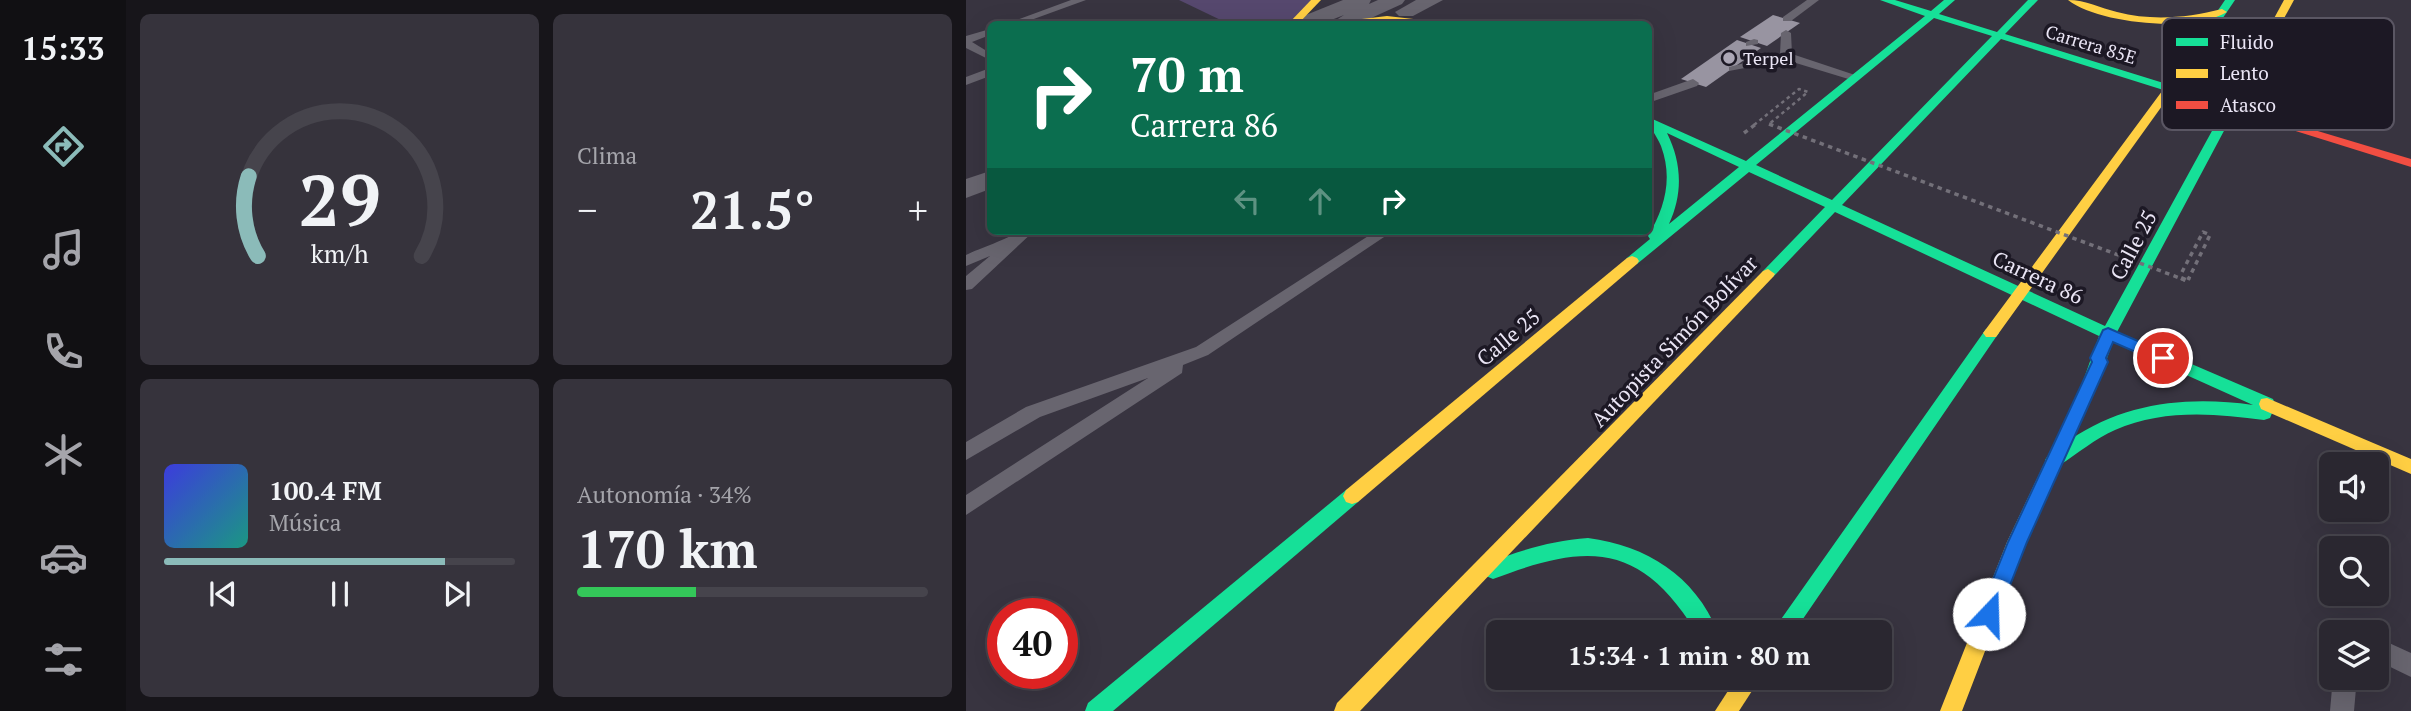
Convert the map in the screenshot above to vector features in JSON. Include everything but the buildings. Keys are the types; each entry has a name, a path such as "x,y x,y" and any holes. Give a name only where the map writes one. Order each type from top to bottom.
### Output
{"main road":[{"path":"1296,21 1316,0"},
{"name":"Carrera 85E","path":"1885,0 2162,86"},
{"name":"Calle 25","path":"1096,711 1646,249 1950,0"},
{"name":"Autopista Simón Bolívar","path":"1345,711 1466,590 2033,0"},
{"path":"2073,0 2117,17 2162,23"},
{"name":"Calle 25","path":"2279,18 2289,0"},
{"path":"1391,4 1425,21"},
{"path":"2201,18 2226,6"},
{"path":"1370,21 1405,21"},
{"path":"1790,620 2020,292 2162,99"},
{"path":"1646,249 1670,212 1676,177 1671,148 1652,121"},
{"name":"Carrera 86","path":"1652,121 1835,204 2108,334 2411,467"},
{"name":"Calle 25","path":"1951,711 2017,542 2100,362 2098,358 2108,334 2218,130"},
{"name":"Carrera 85E","path":"2304,130 2411,163"},
{"path":"2334,130 2359,147"},
{"path":"2054,460 2110,425 2175,410 2257,412 2306,422"},
{"path":"1466,590 1484,575 1524,554 1566,545 1608,547 1647,562 1664,573 1693,604 1702,620"},
{"path":"1716,711 1717,690"},
{"path":"1726,711 1741,690"}],"street":[{"path":"1311,21 1360,0"},
{"path":"1348,21 1391,4 1433,0"},
{"path":"966,170 987,161"},
{"path":"966,190 987,181"}],"lane":[{"path":"1020,21 1081,0"},
{"path":"1787,19 1814,0"},
{"path":"966,41 987,33"},
{"path":"1786,33 1786,55"},
{"path":"966,41 987,55"},
{"path":"1732,69 1786,55 1855,77"},
{"path":"966,81 987,73"},
{"path":"1653,99 1693,83"},
{"path":"966,261 1019,235"},
{"path":"966,285 1022,235"},
{"path":"966,506 1380,235"},
{"path":"966,452 1033,412 1202,351"},
{"path":"2389,654 2411,665"},
{"path":"2343,711 2344,690"}],"path":[{"path":"1744,133 1799,89 1808,92 1767,125 2188,281 2210,234 2203,232 2182,272"}],"shaded area":[{"path":"1179,0 1316,0 1296,21 1223,21"}],"traffic: fast":[{"path":"1885,0 2162,86"},
{"path":"1632,261 1950,0"},
{"path":"1768,274 2033,0"},
{"path":"2218,18 2230,0"},
{"path":"1652,122 2108,334 2267,404"},
{"path":"1655,122 1669,151 1674,179 1669,207 1655,236"},
{"path":"2090,384 2108,334 2218,130"},
{"path":"1790,620 1991,333"},
{"path":"2054,460 2102,429 2146,413 2205,407 2264,413"},
{"path":"1096,711 1352,496"},
{"path":"1493,570 1526,557 1558,549 1588,547 1616,551 1643,561 1667,578 1689,601 1701,620"}],"traffic: slow":[{"path":"1296,21 1316,0"},
{"path":"2073,0 2110,14 2162,21"},
{"path":"2279,18 2289,0"},
{"path":"2197,18 2222,12"},
{"path":"1370,21 1405,21"},
{"path":"1991,333 2162,99"},
{"path":"1352,496 1632,261"},
{"path":"1345,711 1768,274"},
{"path":"1951,711 2017,542 2090,384"},
{"path":"2267,404 2411,467"},
{"path":"1726,711 1741,690"}],"traffic: jam":[{"path":"2304,130 2411,163"}],"place":[{"name":"Terpel","path":"1729,58"}],"route":[{"path":"1989,614 2017,542 2100,362 2098,358 2108,334 2163,358"}]}
